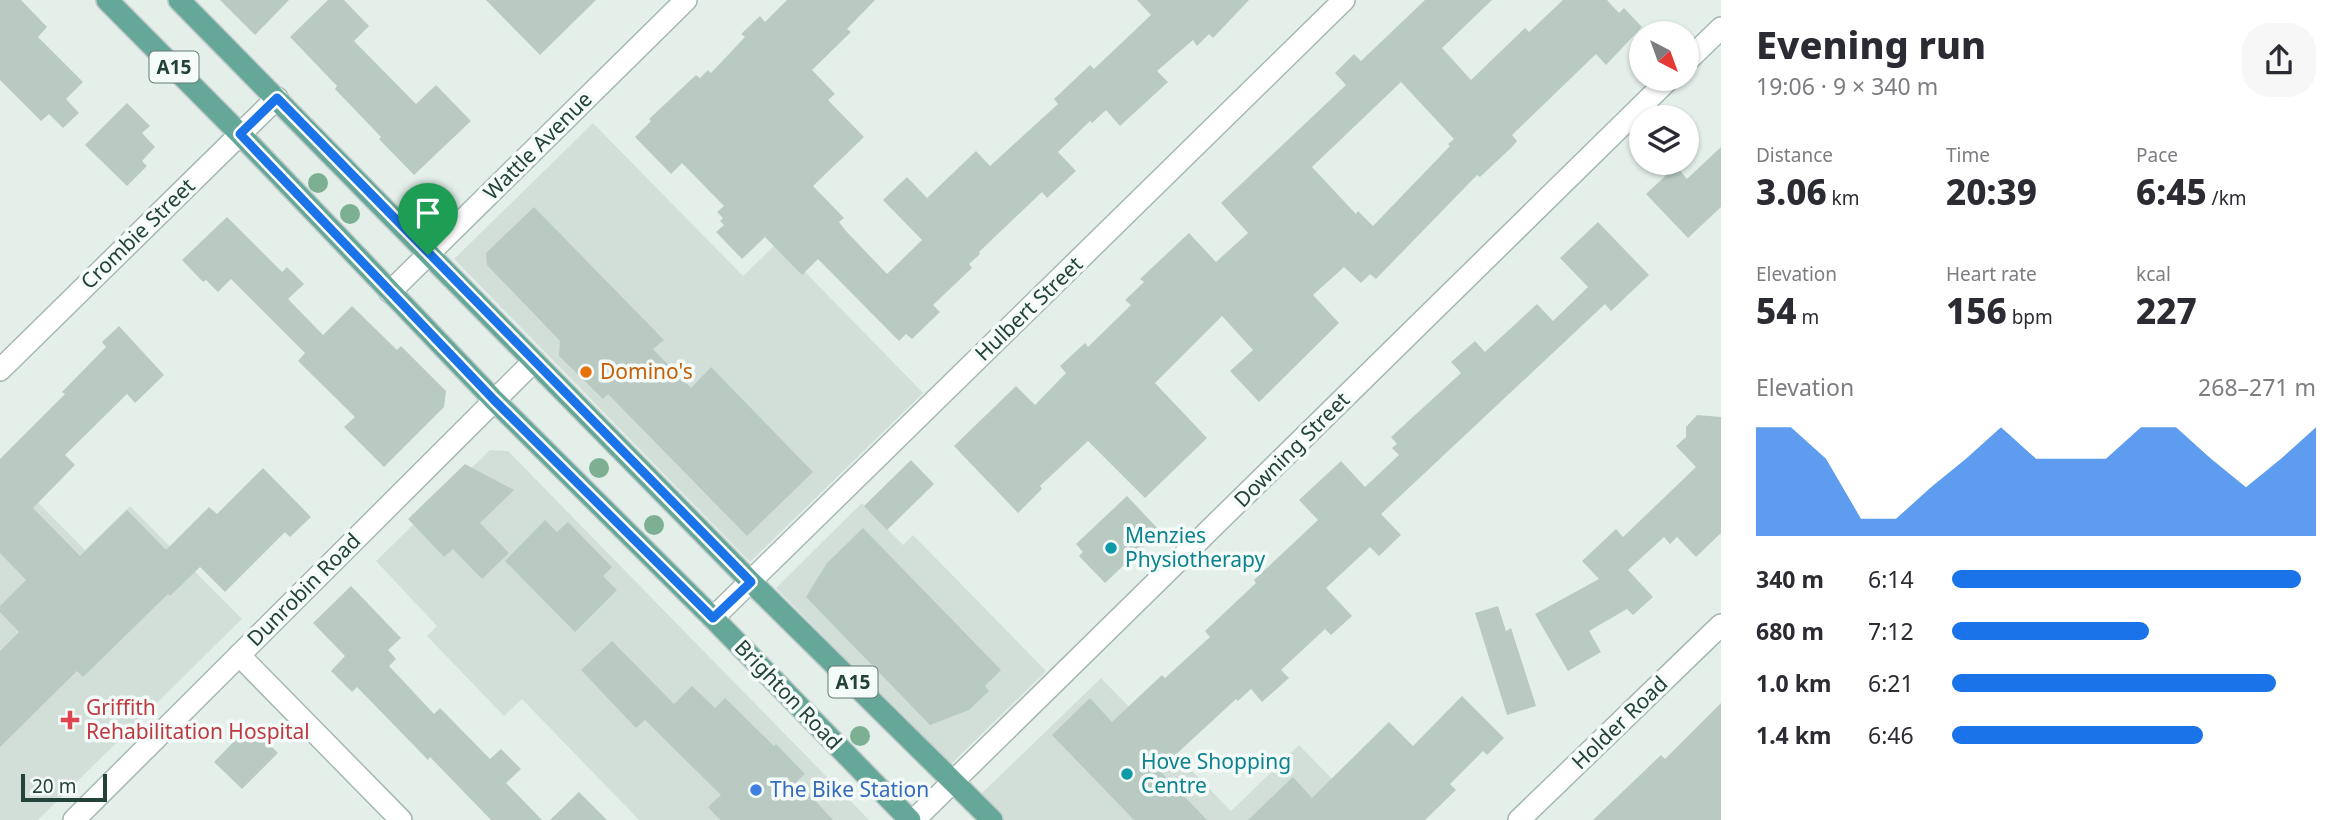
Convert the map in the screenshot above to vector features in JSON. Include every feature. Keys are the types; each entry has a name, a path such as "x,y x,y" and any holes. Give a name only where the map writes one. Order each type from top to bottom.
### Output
{"main road":[{"name":"Brighton Road","path":"107,0 240,134 494,400 912,820"},
{"name":"A15","path":"179,0 751,582 992,820"}],"street":[{"name":"Wattle Avenue","path":"390,292 686,0"},
{"name":"Hulbert Street","path":"713,618 1344,0"},
{"path":"1699,49 1721,28"},
{"name":"Downing Street","path":"912,820 954,782 1657,91"},
{"name":"Crombie Street","path":"0,370 277,98"},
{"name":"Dunrobin Road","path":"74,820 534,362"},
{"name":"Holder Road","path":"1518,820 1721,625"},
{"path":"239,655 401,820"}],"shaded area":[{"path":"593,123 743,276 777,243 923,393 750,562 454,259"},
{"path":"490,450 508,451 869,820 639,820 522,699 504,716 427,636 437,626 376,561"},
{"name":"Griffith Rehabilitation Hospital","path":"0,464 85,550 130,506 242,619 38,820 0,820"},
{"path":"862,503 903,545 913,535 1046,671 950,765 776,588"},
{"path":"1101,678 1231,811 1299,745 1372,820 1004,820 980,795"}],"building":[{"path":"0,0 21,0 47,27 38,37 83,82 66,99 79,113 63,128 49,114 41,121 0,80"},
{"path":"220,0 289,0 255,35"},
{"path":"328,0 344,0 369,26 354,41 416,104 436,85 471,121 414,175 335,89 337,86 290,37"},
{"path":"486,0 596,0 540,55"},
{"path":"787,0 875,0 847,29 851,32 812,70 835,94 828,100 864,137 813,186 844,218 839,222 846,231 887,274 922,240 883,200 907,177 927,198 976,151 990,166 1058,104 1054,99 1090,65 1094,69 1151,15 1137,0 1249,0 1213,38 1209,34 1197,46 1193,40 1157,71 1168,82 1120,126 1106,110 1092,123 1090,121 1058,152 1076,171 1047,198 1042,192 979,252 969,264 972,268 933,305 940,312 912,339 906,334 899,341 818,259 802,275 765,237 742,259 716,232 724,225 720,221 723,218 717,212 724,206 682,163 671,174 635,137 651,121 649,119 696,75 700,78 708,70 711,73 745,37 741,34 760,16 765,22"},
{"path":"1425,0 1492,0 1442,48 1471,80 1525,28 1529,32 1563,0 1607,0 1619,13 1624,8 1636,21 1629,21 1629,41 1606,65 1596,54 1512,135 1517,141 1512,147 1480,177 1477,175 1376,279 1370,274 1361,283 1344,267 1313,295 1339,323 1259,402 1230,371 1253,350 1222,316 1155,383 1207,438 1145,498 1088,441 1040,486 1042,489 1018,513 954,446 1016,386 1035,405 1066,373 1060,366 1085,343 1088,347 1131,305 1125,300 1144,282 1140,279 1189,233 1216,262 1248,233 1221,203 1346,85 1335,73 1354,54 1361,61","holes":["1401,82 1454,139 1448,144 1450,146 1373,226 1358,211 1356,214 1312,167"]},
{"path":"127,103 150,126 142,133 155,147 142,161 147,166 127,186 85,145"},
{"path":"1721,147 1721,207 1688,238 1646,194 1666,175 1684,175 1687,179 1691,175 1699,175 1699,168"},
{"path":"534,207 664,340 653,349 691,388 711,367 813,472 747,536 608,394 603,399 559,356 560,341 487,265 486,253"},
{"path":"227,217 282,272 287,267 304,284 288,299 323,335 352,306 397,350 401,346 446,391 444,407 384,467 344,427 355,417 298,361 305,353 231,279 218,292 206,280 203,282 182,260"},
{"path":"1598,222 1649,275 1611,311 1605,304 1381,514 1401,535 1379,556 1370,547 1326,588 1352,616 1331,635 1325,629 1281,670 1289,678 1262,702 1251,689 1238,701 1236,699 1159,770 1207,820 1134,820 1052,735 1090,698 1112,722 1162,675 1165,678 1210,637 1205,631 1318,520 1299,500 1341,461 1365,487 1399,455 1392,448 1397,444 1391,437 1461,373 1451,362 1475,341 1485,352 1537,304 1553,321 1588,287 1560,258"},
{"path":"119,326 164,375 135,403 127,394 65,455 75,465 33,508 80,556 127,510 166,550 209,507 217,514 263,468 311,517 290,537 285,532 225,592 200,567 170,596 168,594 83,677 77,671 0,747 0,651 19,632 0,612 0,606 26,580 0,553 0,459 65,394 62,392 106,347 102,342"},
{"path":"1697,415 1721,417 1721,533 1696,557 1677,537 1670,544 1664,537 1628,570 1653,597 1633,615 1627,609 1589,631 1601,652 1568,671 1535,614 1599,579 1582,561 1616,529 1623,537 1696,467 1676,446 1686,437 1686,427"},
{"path":"911,460 934,484 887,530 864,506"},
{"path":"465,464 514,490 480,523 509,553 482,579 453,549 444,557 408,519"},
{"name":"Menzies Physiotherapy","path":"1127,496 1160,531 1105,583 1079,556 1083,552 1076,544"},
{"path":"545,520 557,532 568,522 612,567 603,576 617,590 575,632 505,561"},
{"path":"863,528 1001,670 985,686 989,691 969,710 930,725 806,597 827,563"},
{"path":"351,586 401,638 388,650 396,659 389,666 434,714 440,708 490,759 501,749 521,769 506,783 542,820 491,820 357,687 352,692 331,671 345,656 313,623"},
{"path":"1498,606 1506,631 1511,628 1536,706 1507,715 1475,613"},
{"path":"612,641 674,704 692,686 715,708 725,698 805,774 797,781 833,820 720,820 708,807 721,795 645,720 636,728 581,670"},
{"path":"1462,696 1504,738 1487,755 1483,751 1450,784 1456,790 1425,820 1248,820 1293,777 1312,798 1389,722 1413,746"},
{"path":"1721,703 1721,820 1593,820 1661,755 1665,759"},
{"path":"250,725 278,753 242,789 214,762"},
{"path":"579,792 607,820 550,820"}],"place":[{"name":"Domino's","path":"586,372"},
{"name":"Menzies Physiotherapy","path":"1111,548"},
{"name":"Griffith Rehabilitation Hospital","path":"70,720"},
{"name":"Hove Shopping Centre","path":"1127,774"},
{"name":"The Bike Station","path":"756,790"}],"route":[{"path":"277,98 428,255 751,582 713,618 494,400 240,134 277,98"}]}
